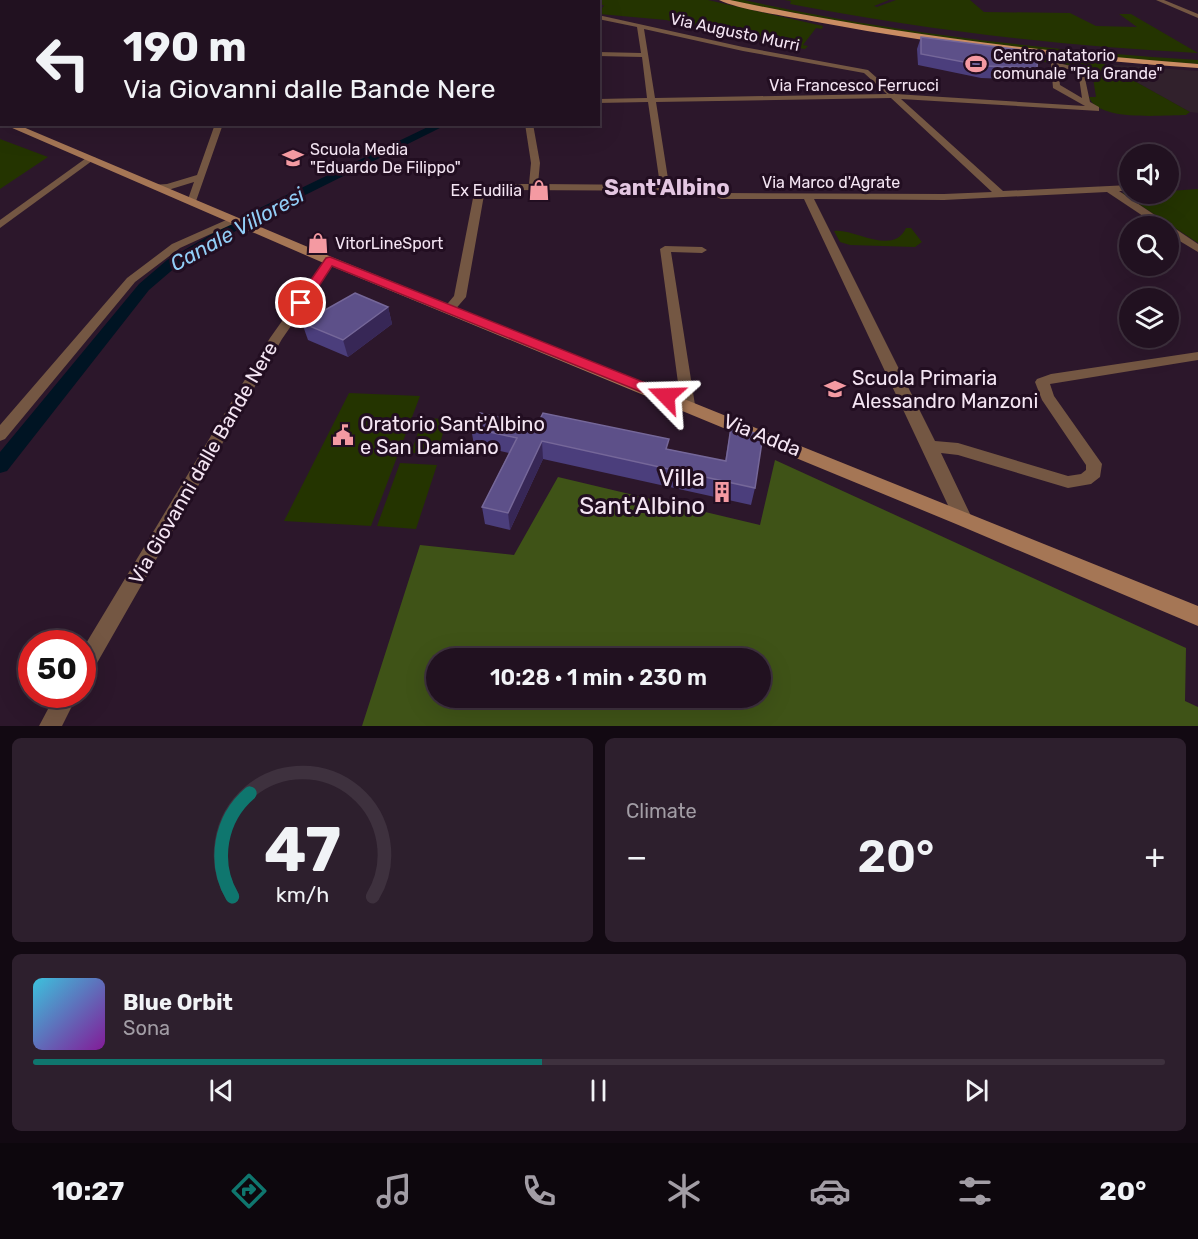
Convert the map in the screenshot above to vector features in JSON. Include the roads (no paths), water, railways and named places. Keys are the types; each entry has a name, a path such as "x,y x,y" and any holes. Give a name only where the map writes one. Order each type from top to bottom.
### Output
{"main road":[{"path":"722,0 911,36 1051,53 1198,66"},
{"path":"748,0 883,26 994,40 1198,58"},
{"name":"Via Adda","path":"12,126 92,158 330,261 688,405 1198,616"}],"street":[{"path":"1159,0 1198,16"},
{"name":"Via Augusto Murri","path":"600,17 743,50 866,71 893,96"},
{"path":"640,25 666,188"},
{"path":"600,54 645,55"},
{"path":"1054,64 1081,70 1086,102 1056,86 1054,64"},
{"path":"893,96 1000,194"},
{"name":"Via Francesco Ferrucci","path":"600,101 652,98 893,96 1096,109 1086,102"},
{"path":"192,202 218,126"},
{"path":"529,126 536,163 536,179 533,186"},
{"path":"0,225 92,158"},
{"path":"156,187 168,187 202,176"},
{"name":"Via Marco d'Agrate","path":"449,309 460,297 479,193 497,187 708,188 721,196 808,197 1000,194 1119,189"},
{"path":"1109,189 1149,216"},
{"path":"808,197 963,518"},
{"path":"0,435 87,329 131,280 176,246 236,221"},
{"path":"1179,236 1198,249"},
{"path":"688,405 665,249 702,250"},
{"name":"Via Giovanni dalle Bande Nere","path":"96,646 276,338 330,261"},
{"path":"930,446 958,449 1068,482 1085,480 1094,473 1094,464 1045,393 1042,382 1198,356"},
{"path":"50,726 60,708"}],"waterway":[{"name":"Canale Villoresi","path":"0,466 144,287 172,263 247,219 439,126"}],"place":[{"name":"Centro natatorio comunale \"Pia Grande\"","path":"976,64"},
{"name":"Scuola Media \"Eduardo De Filippo\"","path":"293,158"},
{"name":"Ex Eudilia","path":"539,190"},
{"name":"VitorLineSport","path":"318,243"},
{"name":"Scuola Primaria Alessandro Manzoni","path":"835,389"},
{"name":"Oratorio Sant'Albino e San Damiano","path":"343,435"},
{"name":"Villa Sant'Albino","path":"722,492"}],"district":[{"name":"Sant'Albino","path":"667,187"}]}
